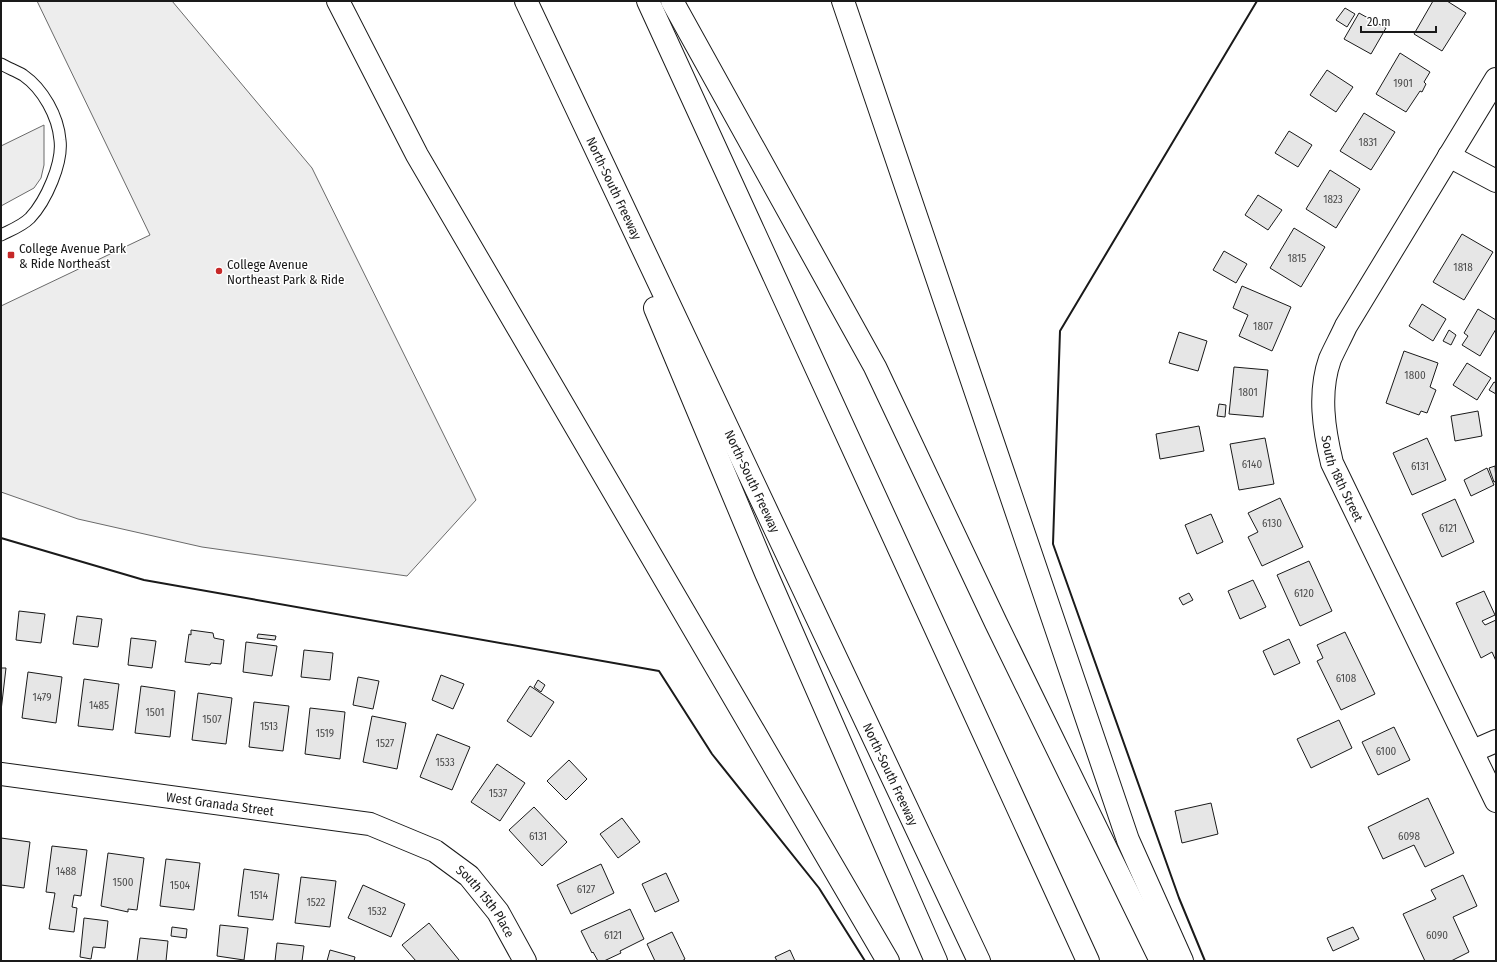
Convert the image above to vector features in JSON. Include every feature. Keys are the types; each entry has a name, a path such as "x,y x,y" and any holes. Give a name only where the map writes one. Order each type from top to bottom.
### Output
{"main road":[{"path":"338,1 417,155 888,961"},
{"path":"648,1 1088,961"},
{"path":"672,1 875,367 996,623 1161,961"},
{"path":"844,1 1128,840 1182,961"},
{"path":"529,7 766,573 936,961"},
{"name":"North-South Freeway","path":"529,7 979,961"},
{"name":"South 18th Street","path":"1496,79 1346,326 1330,360 1324,392 1324,431 1332,463 1496,801"},
{"path":"1449,156 1496,181"},
{"path":"1473,752 1496,741"},
{"name":"West Granada Street","path":"1,774 370,824 435,851"},
{"name":"South 15th Place","path":"435,851 469,876 498,912 525,961"}],"lane":[{"path":"1,64 24,76 44,96 55,116 61,140 52,182 36,211 20,226 1,235"}],"shaded area":[{"name":"College Avenue Northeast Park & Ride","path":"37,1 172,1 312,168 476,500 407,576 202,547 78,519 1,492 1,306 150,235"},
{"path":"44,125 44,165 41,178 34,188 1,206 1,146"}],"building":[{"path":"1433,1 1447,1 1466,13 1442,51 1414,34"},
{"path":"1345,8 1355,14 1347,27 1336,20"},
{"path":"1359,13 1386,28 1371,54 1344,39"},
{"path":"1400,53 1430,72 1424,82 1426,84 1422,92 1420,91 1406,112 1376,94"},
{"path":"1327,70 1353,87 1336,112 1310,95"},
{"path":"1364,113 1395,132 1371,170 1340,151"},
{"path":"1289,131 1312,145 1298,167 1275,153"},
{"path":"1330,170 1360,189 1336,228 1306,209"},
{"path":"1258,195 1282,210 1268,230 1245,215"},
{"path":"1294,228 1325,247 1301,287 1270,268"},
{"path":"1462,234 1493,252 1464,300 1433,282"},
{"path":"1224,251 1247,264 1236,283 1213,270"},
{"path":"1242,286 1291,307 1272,351 1239,336 1248,315 1233,308"},
{"path":"1422,304 1446,319 1433,341 1409,326"},
{"path":"1478,309 1496,320 1496,329 1480,356 1462,345 1468,336 1464,333"},
{"path":"1449,330 1456,335 1451,345 1443,341"},
{"path":"1179,332 1207,341 1198,371 1169,363"},
{"path":"1404,351 1438,363 1430,387 1436,390 1427,413 1421,411 1419,415 1386,403"},
{"path":"1467,363 1491,378 1477,400 1453,385"},
{"path":"1234,367 1268,370 1263,417 1229,414"},
{"path":"1494,382 1496,383 1496,394 1489,390"},
{"path":"1219,404 1226,405 1225,417 1217,416"},
{"path":"1478,411 1482,436 1455,441 1451,416"},
{"path":"1199,426 1204,451 1160,459 1156,434"},
{"path":"1265,438 1274,484 1239,490 1230,444"},
{"path":"1427,438 1446,480 1412,495 1393,453"},
{"path":"1495,466 1496,481 1494,482 1489,468"},
{"path":"1487,468 1494,485 1471,496 1464,480"},
{"path":"1280,498 1303,547 1262,566 1248,537 1258,532 1248,513"},
{"path":"1455,499 1474,542 1442,557 1422,514"},
{"path":"1211,514 1223,542 1197,554 1185,525"},
{"path":"1309,561 1332,611 1300,626 1277,575"},
{"path":"1253,580 1266,607 1240,619 1228,591"},
{"path":"1484,591 1495,615 1482,621 1485,625 1496,620 1496,661 1492,652 1481,658 1456,603"},
{"path":"1189,593 1193,600 1183,605 1179,598"},
{"path":"19,611 45,614 41,643 16,640"},
{"path":"77,616 102,619 98,647 73,644"},
{"path":"191,630 213,633 214,638 224,640 221,664 211,663 210,665 185,662 189,634 191,635"},
{"path":"1345,632 1375,694 1341,710 1317,661 1323,658 1317,645"},
{"path":"258,634 276,636 275,640 257,638"},
{"path":"131,638 156,641 152,668 128,665"},
{"path":"1289,639 1300,663 1274,675 1263,651"},
{"path":"246,642 277,646 272,676 243,672"},
{"path":"304,650 333,653 330,680 301,677"},
{"path":"1,668 6,668 1,711"},
{"path":"28,672 62,677 56,723 22,718"},
{"path":"441,675 464,684 453,709 432,700"},
{"path":"358,677 379,681 373,709 353,705"},
{"path":"84,679 119,684 113,730 78,726"},
{"path":"538,680 545,685 541,692 534,687"},
{"path":"141,686 175,691 170,737 135,733"},
{"path":"530,686 554,702 531,737 507,721"},
{"path":"198,693 232,698 226,744 192,740"},
{"path":"254,702 289,706 283,751 249,747"},
{"path":"310,708 345,712 340,759 305,754"},
{"path":"372,716 406,723 397,769 363,762"},
{"path":"1339,720 1352,748 1311,768 1297,739"},
{"path":"1394,727 1410,760 1378,775 1362,742"},
{"path":"437,734 470,747 452,790 420,777"},
{"path":"569,760 587,779 566,800 547,781"},
{"path":"497,764 525,783 500,821 471,802"},
{"path":"1428,798 1454,853 1425,867 1414,845 1383,859 1368,827"},
{"path":"1211,803 1218,834 1182,843 1175,811"},
{"path":"534,807 567,842 542,866 509,830"},
{"path":"622,818 640,842 618,858 600,834"},
{"path":"1,838 30,842 24,888 1,885"},
{"path":"52,846 87,850 81,896 74,895 72,907 77,908 74,932 49,929 55,893 46,892"},
{"path":"108,853 144,858 137,910 128,909 128,912 101,906"},
{"path":"166,859 200,863 194,910 160,906"},
{"path":"601,864 614,893 571,914 557,885"},
{"path":"244,869 279,874 273,920 238,916"},
{"path":"666,873 679,901 655,912 642,884"},
{"path":"1463,875 1477,906 1453,917 1469,952 1451,961 1425,961 1403,914 1436,899 1431,890"},
{"path":"301,877 336,881 330,927 295,923"},
{"path":"363,885 405,904 391,937 348,918"},
{"path":"630,909 644,939 620,951 621,953 604,961 598,961 593,952 592,953 581,931"},
{"path":"84,918 108,921 105,948 93,947 91,959 80,957"},
{"path":"429,923 459,960 458,961 416,961 402,945"},
{"path":"220,925 248,928 244,960 217,956"},
{"path":"172,927 187,929 186,938 171,936"},
{"path":"1353,927 1359,939 1333,951 1327,938"},
{"path":"672,932 685,959 682,961 655,961 647,944"},
{"path":"140,938 168,941 166,961 137,961"},
{"path":"277,943 304,946 302,961 275,961"},
{"path":"330,950 355,957 354,961 327,961"},
{"path":"790,950 795,961 777,961 775,957"}],"wall":[{"path":"1205,961 1179,898 1053,544 1060,331 1257,1"},
{"path":"1,538 144,580 659,671 712,754 819,888 865,961"}],"place":[{"name":"College Avenue Park & Ride Northeast","path":"11,255"},
{"name":"College Avenue Northeast Park & Ride","path":"219,271"}]}
